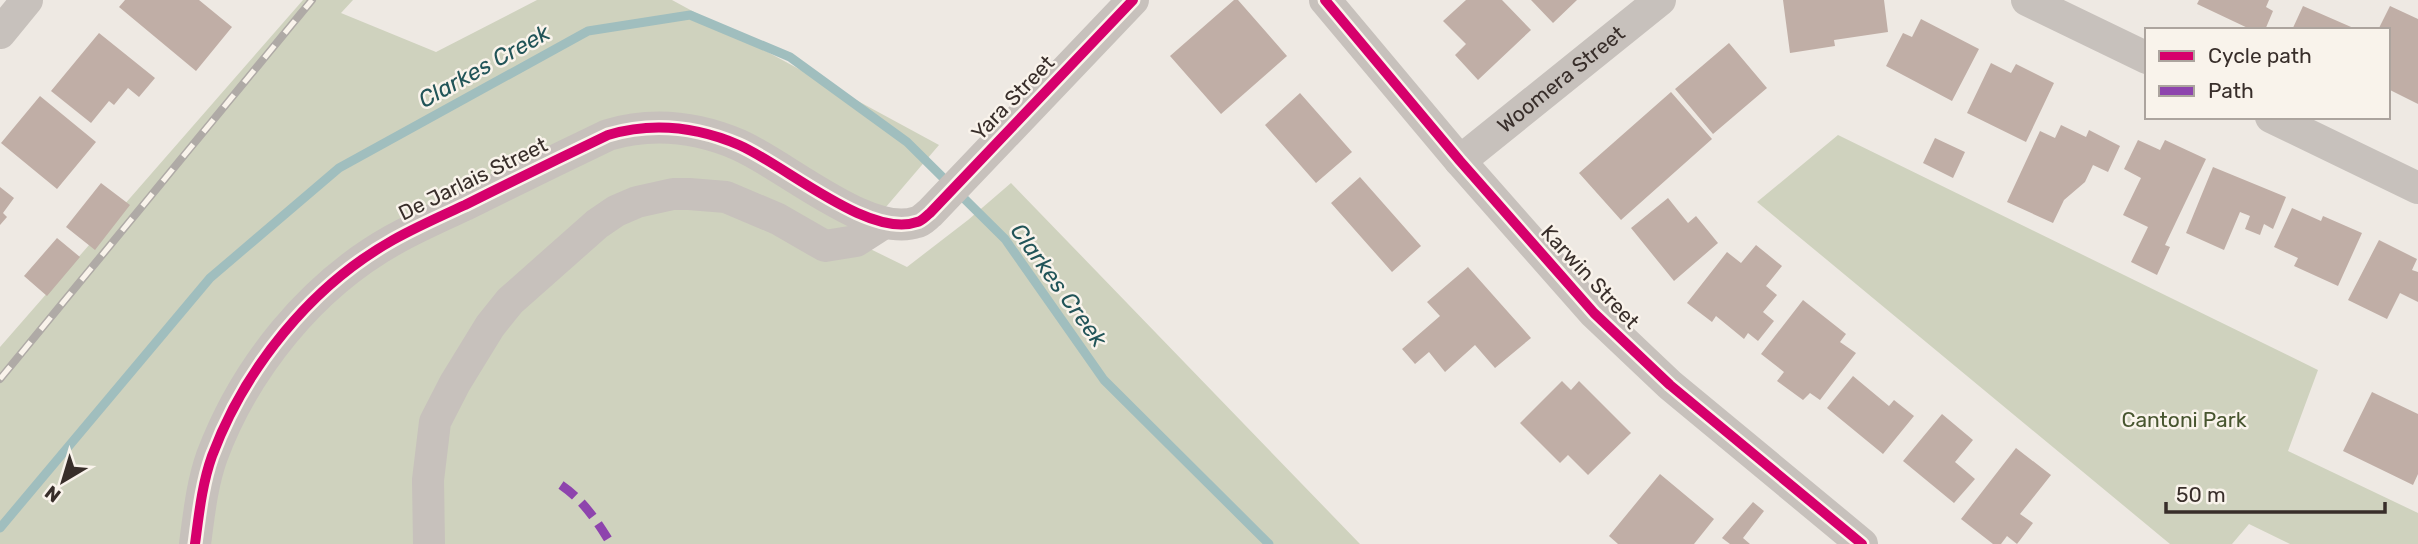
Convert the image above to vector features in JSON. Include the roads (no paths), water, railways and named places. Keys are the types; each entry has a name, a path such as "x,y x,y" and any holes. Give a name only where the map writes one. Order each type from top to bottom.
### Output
{"street":[{"path":"0,33 27,0"},
{"name":"Yara Street","path":"925,218 1133,0"},
{"name":"Karwin Street","path":"1325,0 1594,313 1670,385 1862,544"},
{"name":"Woomera Street","path":"1461,161 1660,0"},
{"path":"2027,0 2145,57"},
{"path":"2275,119 2418,188"},
{"name":"De Jarlais Street","path":"195,544 201,498 212,457 227,421 248,380 318,296 392,240 608,135 628,129 667,127 702,132 773,162 861,216 902,225 925,218"},
{"path":"429,544 428,480 435,422 455,383 490,326 510,301 597,224 616,211 637,202 673,194 726,197 778,219 825,246 856,241 884,223"}],"waterway":[{"name":"Clarkes Creek","path":"0,528 210,278 339,168 588,31 690,15 790,57 907,142 1005,239 1104,380 1269,544"}],"railway":[{"path":"0,379 312,0"}],"park label":[{"name":"Cantoni Park","path":"2184,420"}]}
